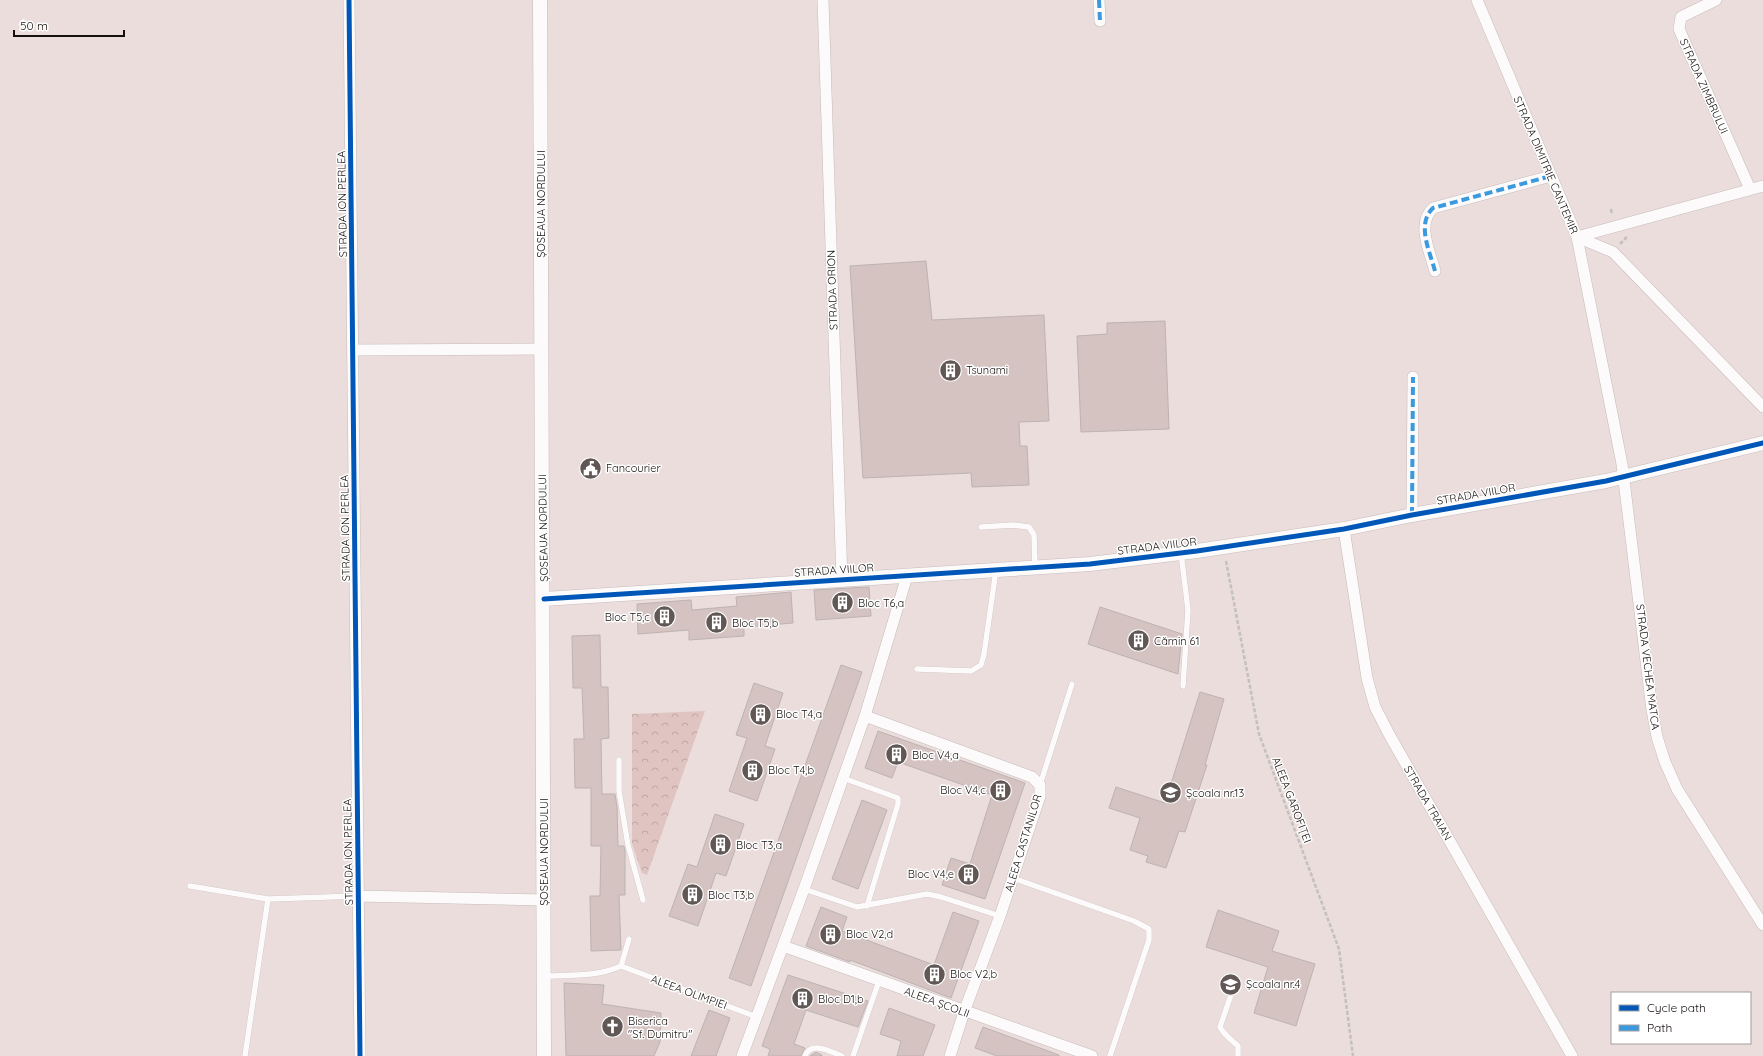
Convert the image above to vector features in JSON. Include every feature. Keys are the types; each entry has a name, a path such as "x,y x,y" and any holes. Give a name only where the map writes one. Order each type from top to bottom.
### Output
{"street":[{"name":"STRADA ION PERLEA","path":"350,0 360,1056"},
{"name":"ȘOSEAUA NORDULUI","path":"540,0 541,349 544,598 544,1056"},
{"name":"STRADA ORION","path":"823,0 842,580"},
{"path":"1099,0 1100,21"},
{"name":"STRADA DIMITRIE CANTEMIR","path":"1477,0 1577,237 1624,477"},
{"name":"STRADA ZIMBRULUI","path":"1716,0 1681,17 1679,29 1750,189"},
{"path":"1435,271 1424,225 1427,214 1433,208 1551,176"},
{"path":"1577,237 1763,186"},
{"path":"1577,237 1612,252 1763,407"},
{"path":"354,350 541,349"},
{"path":"1412,515 1413,377"},
{"name":"STRADA VIILOR","path":"544,598 1090,564 1181,553 1344,529 1412,515 1624,477 1763,443"},
{"name":"STRADA VECHEA MATCA","path":"1624,477 1652,710 1657,737 1665,762 1677,789 1763,925"},
{"name":"STRADA TRAIAN","path":"1344,529 1367,678 1375,707 1572,1056"},
{"path":"742,1056 804,890 843,778 864,716 907,576"},
{"name":"ALEEA CASTANILOR","path":"864,716 1032,777 1040,785 1040,796 1013,878 964,1012 950,1056"},
{"path":"358,896 544,900"},
{"name":"ALEEA ȘCOLII","path":"783,946 964,1012 1091,1056"}],"lane":[{"path":"981,527 1013,525 1029,527 1034,535 1035,567"},
{"path":"1181,553 1188,610 1183,686"},
{"path":"917,669 971,671 981,665 984,654 996,570"},
{"path":"1040,785 1072,684"},
{"path":"619,760 620,791 628,845 643,900"},
{"path":"843,778 898,798 898,804 867,906"},
{"path":"1013,878 1134,921 1149,929 1149,940 1110,1056"},
{"path":"190,886 268,900 358,896"},
{"path":"804,890 857,907 927,894 1000,916"},
{"path":"245,1056 268,900"},
{"path":"545,976 590,974 610,971 621,966 629,939"},
{"name":"ALEEA OLIMPIEI","path":"621,966 756,1017"},
{"path":"853,1056 879,981"},
{"path":"1234,986 1220,1027 1224,1035 1238,1046 1238,1056"},
{"path":"805,1056 812,1048 818,1047 842,1056"}],"green space":[{"path":"705,711 647,875 642,873 632,844 632,714"}],"building":[{"name":"Tsunami","path":"926,261 932,320 1044,315 1049,421 1019,422 1020,446 1027,446 1029,485 972,487 971,473 863,478 850,266"},
{"path":"1165,321 1169,429 1081,432 1077,336 1107,334 1107,323"},
{"name":"Bloc T6,a","path":"869,587 871,616 816,620 814,590"},
{"path":"791,592 793,623 744,627 744,636 689,640 689,630 638,634 637,604 691,600 692,610 737,606 736,597"},
{"name":"Cămin 61","path":"1100,607 1182,634 1178,674 1088,644"},
{"path":"600,635 601,687 608,687 609,738 601,739 602,794 615,794 617,807 618,846 624,846 625,851 625,895 619,895 621,950 591,951 590,896 600,896 601,846 591,846 591,788 575,788 574,739 584,739 582,688 573,688 572,636"},
{"path":"841,665 862,672 751,986 729,978"},
{"path":"754,683 783,693 765,746 775,749 757,801 729,791 747,738 736,735"},
{"path":"1200,692 1224,699 1205,765 1207,765 1185,832 1179,831 1166,868 1146,862 1148,856 1130,850 1140,818 1109,808 1116,787 1165,803"},
{"path":"878,731 1025,783 985,899 942,885 951,858 970,864 992,795 898,762 892,778 865,768"},
{"path":"862,800 887,810 858,889 832,879"},
{"path":"715,814 744,824 726,876 716,873 698,926 669,916 688,864 697,867"},
{"path":"821,907 847,917 842,931 934,965 953,912 979,921 951,998 850,960 850,962 806,946"},
{"path":"1218,910 1279,931 1272,951 1315,964 1296,1026 1254,1013 1268,967 1206,947"},
{"path":"788,975 868,1001 858,1027 806,1010 794,1044 805,1048 801,1056 768,1056 770,1049 762,1046"},
{"name":"Biserica \"Sf. Dumitru\"","path":"564,983 604,985 602,1004 661,1013 660,1042 654,1056 566,1056"},
{"path":"889,1008 935,1025 923,1056 897,1056 901,1041 880,1034"},
{"path":"709,1010 730,1018 716,1056 691,1056"},
{"path":"983,1027 1059,1056 997,1056 975,1048"},
{"path":"816,1052 822,1056 810,1056"}],"marked path":[{"path":"1099,0 1100,21"},
{"path":"1435,271 1425,230 1425,222 1433,208 1551,176"},
{"path":"1412,515 1413,377"}],"cycle path":[{"path":"349,0 360,1056"},
{"path":"544,599 1090,564 1197,551 1344,529 1412,515 1606,481 1763,443"}],"place":[{"name":"Tsunami","path":"951,370"},
{"name":"Fancourier","path":"591,468"},
{"name":"Bloc T6,a","path":"842,603"},
{"name":"Bloc T5,c","path":"665,617"},
{"name":"Bloc T5,b","path":"716,623"},
{"name":"Cămin 61","path":"1139,641"},
{"name":"Bloc T4,a","path":"760,714"},
{"name":"Bloc V4,a","path":"897,755"},
{"name":"Bloc T4,b","path":"752,770"},
{"name":"Bloc V4,c","path":"1001,790"},
{"name":"Școala nr.13","path":"1171,793"},
{"name":"Bloc T3,a","path":"720,845"},
{"name":"Bloc V4,e","path":"969,874"},
{"name":"Bloc T3,b","path":"693,895"},
{"name":"Bloc V2,d","path":"830,934"},
{"name":"Bloc V2,b","path":"934,974"},
{"name":"Școala nr.4","path":"1230,984"},
{"name":"Bloc D1,b","path":"802,999"},
{"name":"Biserica \"Sf. Dumitru\"","path":"613,1027"}]}
